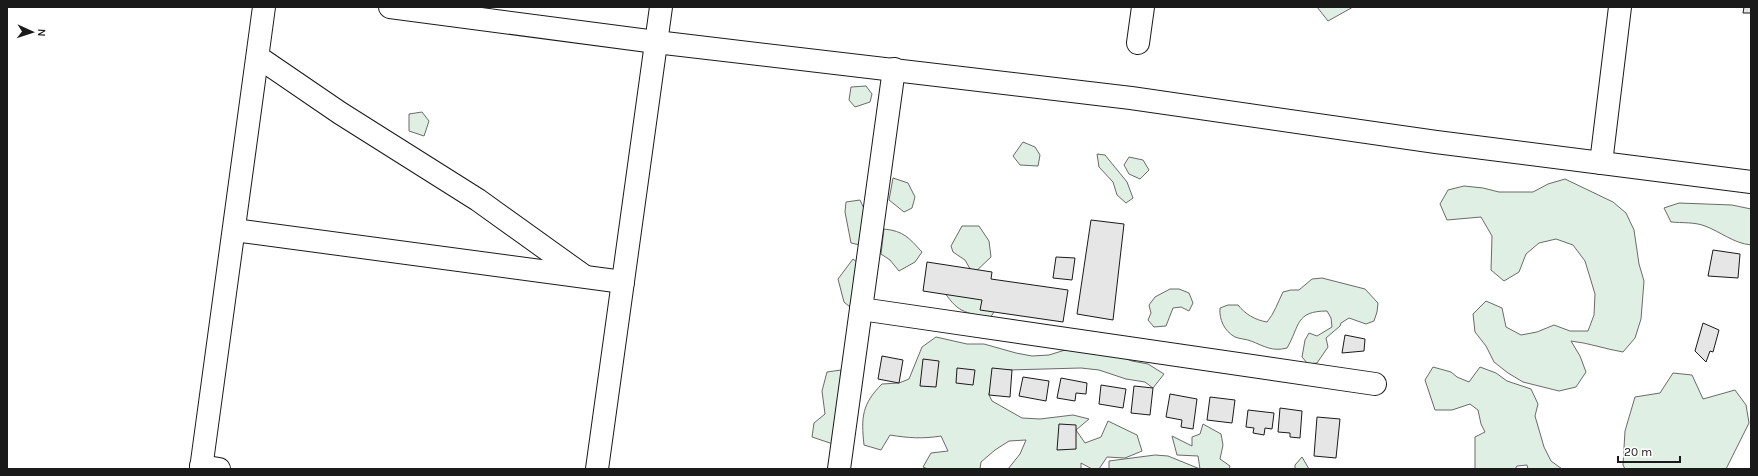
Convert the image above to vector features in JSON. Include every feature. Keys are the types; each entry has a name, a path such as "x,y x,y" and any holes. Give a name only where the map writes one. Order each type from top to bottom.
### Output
{"street":[{"path":"207,468 234,230 264,7"},
{"path":"390,7 656,42 1131,98 1436,142 1751,182"},
{"path":"597,469 661,7"},
{"path":"1138,43 1143,7"},
{"path":"1601,163 1620,7"},
{"path":"258,57 340,113 478,200 584,276"},
{"path":"839,469 894,70"},
{"path":"234,230 623,282"},
{"path":"861,309 1375,384"}],"green space":[{"path":"1317,7 1353,7 1328,21"},
{"path":"866,86 872,94 870,102 855,107 849,100 851,87"},
{"path":"422,112 429,121 424,136 409,131 409,114"},
{"path":"1023,142 1035,147 1040,155 1038,166 1020,165 1013,156"},
{"path":"1097,154 1105,155 1127,182 1133,198 1126,203 1117,195 1113,182 1099,167"},
{"path":"1129,157 1143,160 1149,170 1140,179 1129,174 1124,165"},
{"path":"893,178 908,183 915,197 912,208 904,212 889,200"},
{"path":"1565,179 1613,202 1626,213 1634,230 1639,264 1644,281 1641,319 1635,338 1623,352 1571,341 1580,356 1586,372 1576,387 1559,391 1523,382 1494,362 1486,346 1475,332 1473,314 1486,301 1502,308 1506,327 1521,335 1537,332 1554,325 1570,331 1588,331 1594,315 1595,294 1585,261 1573,245 1556,239 1539,243 1526,254 1519,272 1504,281 1491,270 1492,236 1481,217 1447,220 1440,204 1448,190 1464,186 1483,188 1499,192 1533,192 1548,184"},
{"path":"860,200 867,215 860,245 851,243 845,212 846,202"},
{"path":"1679,203 1732,205 1751,209 1751,245 1738,242 1711,228 1701,225 1671,222 1664,208"},
{"path":"962,226 979,226 989,241 991,257 973,274 965,260 953,252 951,246"},
{"path":"884,229 897,231 910,239 922,252 915,262 899,271 890,260 881,254"},
{"path":"853,259 857,262 854,278 855,298 850,307 844,302 838,279"},
{"path":"1322,278 1365,289 1378,303 1374,321 1366,324 1349,318 1341,323 1340,326 1326,338 1328,347 1317,363 1308,364 1302,357 1305,340 1309,333 1317,336 1332,327 1331,318 1327,311 1309,314 1304,317 1300,321 1287,348 1282,349 1268,348 1249,340 1235,337 1225,328 1223,324 1220,316 1220,308 1228,305 1238,305 1251,316 1258,320 1267,322 1274,312 1283,292 1299,290 1312,279"},
{"path":"942,288 1000,303 990,318 974,314 957,307"},
{"path":"1170,289 1179,289 1189,293 1193,303 1189,311 1181,307 1173,308 1166,326 1154,327 1148,320 1151,313 1149,305 1155,297"},
{"path":"936,337 967,344 984,344 1032,356 1049,355 1065,350 1116,355 1132,361 1148,364 1164,374 1153,388 1145,382 1126,379 1099,370 1081,368 1008,370 992,378 989,395 992,401 1022,418 1040,419 1073,415 1089,419 1076,430 1085,443 1101,437 1108,421 1137,435 1142,451 1125,458 1107,457 1099,469 1092,469 1081,463 1081,469 1008,469 1020,454 1026,440 1009,441 981,462 980,469 928,469 923,467 931,453 948,451 941,436 916,438 890,435 881,450 864,445 863,419 864,412 870,398 882,384 899,383 909,379 922,347"},
{"path":"1433,367 1451,372 1457,377 1469,382 1480,367 1496,373 1507,381 1531,389 1538,404 1535,416 1544,447 1551,461 1562,469 1528,469 1527,465 1517,466 1515,469 1475,469 1475,437 1485,432 1481,424 1478,410 1470,404 1452,410 1435,410 1425,380"},
{"path":"841,370 840,394 833,444 812,437 814,423 825,414 822,391 827,372"},
{"path":"1673,373 1692,375 1703,399 1735,390 1746,405 1749,423 1726,469 1625,469 1623,465 1625,431 1635,397 1660,393"},
{"path":"1203,424 1221,434 1223,445 1220,459 1230,466 1229,469 1200,469 1198,456 1177,455 1172,436 1192,446 1192,437 1200,434"},
{"path":"1155,455 1168,456 1200,469 1109,469 1109,461"},
{"path":"1302,457 1309,469 1295,469 1295,465"}],"building":[{"path":"1744,7 1751,7 1751,13 1743,13"},
{"path":"1091,220 1124,224 1113,320 1077,314"},
{"path":"1713,250 1740,254 1738,278 1708,276"},
{"path":"1056,257 1075,258 1072,280 1053,278"},
{"path":"927,262 992,272 991,279 1068,290 1063,322 980,310 982,300 923,291"},
{"path":"1703,323 1719,330 1713,352 1710,351 1706,362 1695,351"},
{"path":"1345,335 1365,339 1364,351 1342,353"},
{"path":"882,356 903,360 899,383 878,379"},
{"path":"923,359 939,361 936,387 920,386"},
{"path":"957,368 975,370 973,385 956,383"},
{"path":"992,368 1012,370 1010,397 989,395"},
{"path":"1023,377 1049,381 1046,401 1019,396"},
{"path":"1061,378 1087,383 1086,394 1076,393 1075,401 1057,398"},
{"path":"1101,385 1126,389 1123,408 1099,404"},
{"path":"1134,386 1153,388 1150,415 1131,413"},
{"path":"1170,394 1197,399 1193,429 1181,427 1182,420 1166,417"},
{"path":"1210,397 1235,400 1232,423 1207,420"},
{"path":"1280,408 1302,411 1300,438 1290,437 1290,433 1278,432"},
{"path":"1248,410 1274,413 1272,429 1265,428 1264,435 1253,433 1254,428 1246,427"},
{"path":"1317,417 1340,419 1336,458 1314,456"},
{"path":"1059,424 1076,425 1076,449 1057,450"}]}
